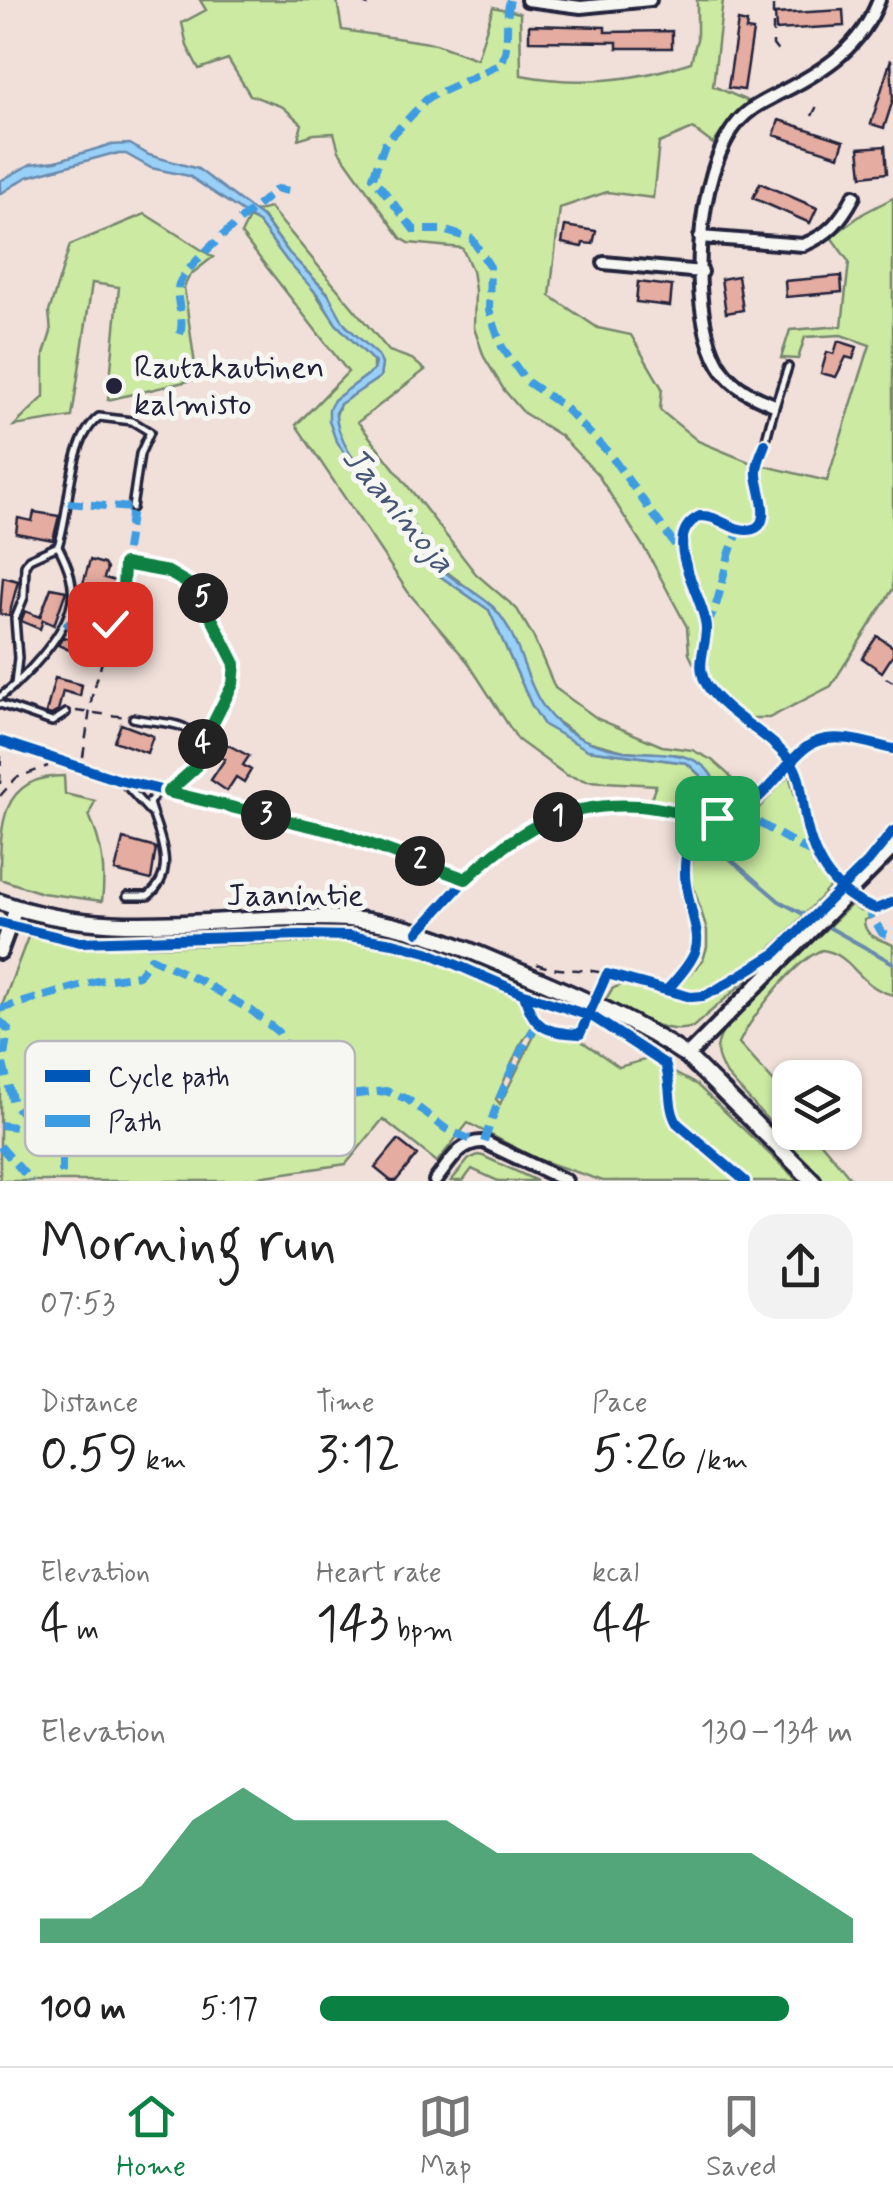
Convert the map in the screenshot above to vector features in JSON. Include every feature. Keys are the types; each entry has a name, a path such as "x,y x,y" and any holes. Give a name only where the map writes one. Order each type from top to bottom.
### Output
{"main road":[{"name":"Jaanintie","path":"0,902 84,922 154,926 281,918 352,919 418,932 574,995 687,1056 813,1181"}],"street":[{"path":"527,0 581,7 650,0"},
{"path":"772,404 742,390 720,367 711,347 700,236 708,186 729,132 753,108 820,72 843,54 866,27 879,0"},
{"path":"700,236 803,245 818,239 841,220 854,196"},
{"path":"604,263 702,272"},
{"path":"687,1056 893,848"},
{"path":"0,952 16,908"},
{"path":"435,1181 463,1147 474,1141 484,1142 566,1181"}],"lane":[{"path":"765,444 772,404 788,367"},
{"path":"16,685 15,620 24,597 25,565 29,559 58,546 67,521 69,488 79,450 92,422 99,417 132,421 150,432 140,454 132,508"},
{"path":"58,546 69,567 71,607 45,651 0,700 52,722 66,712"},
{"path":"134,718 189,730 199,751 195,768 168,792"},
{"path":"0,741 119,780 336,832 466,879 418,932"},
{"path":"119,780 134,790 152,814"},
{"path":"126,896 148,896 158,886 164,842 150,803 158,790"}],"path":[{"path":"359,1 368,5 375,0"},
{"path":"773,6 774,45 780,54"},
{"path":"812,116 818,104"},
{"path":"81,769 110,624 123,590 124,564 168,572 186,580 201,595 235,664 233,684 224,707 199,751"},
{"path":"886,678 893,682"},
{"path":"66,712 90,711 134,718"},
{"path":"0,784 1,753"},
{"path":"0,796 16,778 65,764"},
{"path":"537,964 546,968 576,967 605,978 626,977"}],"green space":[{"path":"200,0 337,0 342,30 436,44 477,59 493,7 520,13 521,75 585,81 628,77 691,62 697,39 697,0 723,0 713,86 750,102 733,116 713,144 693,129 659,143 653,198 607,192 560,208 550,296 598,328 631,335 662,388 660,410 698,441 749,462 827,481 870,345 841,335 805,337 798,359 781,358 790,330 842,326 849,262 831,237 893,198 893,589 831,686 769,718 733,718 706,689 689,654 687,627 648,554 598,475 561,436 524,413 484,357 474,328 472,270 462,248 409,243 401,238 339,151 334,133 298,139 302,124 283,107 250,95 228,59 199,69 187,46 182,23 206,10"},
{"path":"270,208 389,351 412,359 425,370 358,422 476,574 517,609 555,688 598,719 662,746 692,750 712,760 741,793 727,810 714,814 716,785 681,755 624,751 583,740 549,716 535,697 493,607 443,569 399,505 373,487 340,439 335,418 340,404 380,377 382,364 339,318 328,293 289,253 263,217 254,212"},
{"path":"145,214 213,257 190,275 184,287 197,379 108,400 119,287 92,283 72,417 14,426 44,397 44,354 51,332 49,312 70,245"},
{"path":"249,218 259,223 308,282 336,324 373,359 373,371 334,400 329,421 364,487 396,511 418,551 440,576 489,610 532,706 588,750 687,763 708,783 706,814 647,802 656,785 587,781 566,775 518,740 467,661 408,592 296,425 348,372 241,234"},
{"path":"789,775 815,868 831,886 761,957 739,973 696,991 675,990 703,960 707,947 707,930 690,876 700,823 731,824 758,809"},
{"path":"64,776 65,794 95,801 89,815 102,857 102,901 42,893 0,879 3,823 16,795 43,778"},
{"path":"851,905 860,911 880,914 864,920 874,937 893,945 893,995 871,985 841,957 822,950 799,965 775,990 739,1043 772,1080 772,1125 719,1061 717,1048 729,1022"},
{"path":"309,925 356,928 423,942 489,966 523,984 521,988 408,943 309,932"},
{"path":"28,937 147,947 350,941 427,957 521,996 534,1024 496,1099 500,1104 537,1030 580,1040 619,1067 648,1059 697,1085 798,1181 603,1181 537,1159 468,1123 437,1162 383,1119 355,1153 355,1041 25,1041 25,1156 353,1156 346,1164 232,1181 0,1181 0,1011"},
{"path":"757,971 693,1027 659,1026 606,999 612,989 634,984 679,999 702,1001 724,993"},
{"path":"795,1150 827,1150 853,1181 823,1181"},
{"path":"478,1155 537,1181 498,1181 472,1169 463,1181 451,1181 469,1159"}],"water":[{"path":"130,144 149,155 198,169 262,217 328,294 345,325 378,355 382,364 380,377 340,404 336,411 353,460 375,488 401,508 444,571 493,607 504,621 532,687 551,717 566,730 601,746 673,754 696,761 715,783 713,823 705,823 708,783 687,763 588,750 544,725 489,610 440,576 409,540 396,511 364,487 335,438 329,409 334,400 373,371 375,363 336,324 319,296 259,223 189,176 151,168 126,154 111,154 27,177 0,194 0,181 31,164 56,161 109,145"}],"building":[{"path":"843,10 844,26 776,30 775,14"},
{"path":"738,21 747,23 746,30 753,31 744,90 728,88"},
{"path":"529,25 605,27 605,32 672,31 672,48 617,48 617,42 529,41"},
{"path":"891,59 893,100 884,128 871,124"},
{"path":"779,120 844,141 839,156 774,135"},
{"path":"885,146 887,173 862,176 859,148"},
{"path":"760,183 817,208 810,223 753,198"},
{"path":"565,226 596,231 593,244 583,243 582,247 562,243"},
{"path":"738,276 743,310 726,313 721,279"},
{"path":"841,276 842,292 786,297 785,281"},
{"path":"638,282 672,286 670,306 636,302"},
{"path":"838,341 857,347 853,359 846,357 836,377 821,373 827,352 834,354"},
{"path":"34,512 59,516 53,540 16,533 18,518 32,521"},
{"path":"90,560 104,564 104,578 119,582 109,618 122,621 118,638 103,634 92,660 58,645 63,637 89,645 93,630 96,631 99,599 80,594"},
{"path":"3,577 18,581 9,616 0,614"},
{"path":"51,588 66,591 54,625 43,620 40,629 21,621 25,611 40,617"},
{"path":"877,636 893,647 893,655 882,672 862,658"},
{"path":"55,678 82,685 80,696 63,691 58,711 51,715 46,713"},
{"path":"121,724 153,736 147,753 114,741"},
{"path":"211,736 249,756 243,765 251,770 244,782 236,777 227,791 211,780 225,759 206,751"},
{"path":"123,839 156,848 151,880 115,871"},
{"path":"398,1140 417,1155 396,1181 391,1181 375,1168"}],"waterway":[{"name":"Jaaninoja","path":"710,821 710,834 721,851 779,901 814,920"},
{"name":"Jaaninoja","path":"823,924 893,963"}],"marked path":[{"path":"510,0 501,64 428,98 385,143 373,177 414,230 443,230 472,239 490,267 489,310 502,347 526,381 563,406 608,452 684,557"},
{"path":"180,334 178,288 182,278 205,252 277,189 290,191"},
{"path":"68,503 132,508 124,564"},
{"path":"706,626 741,529"},
{"path":"71,607 110,625"},
{"path":"65,621 89,645 104,652"},
{"path":"739,811 816,856"},
{"path":"865,905 882,933 893,938"},
{"path":"0,1009 97,981 139,975 151,958 252,1011 278,1032 282,1041"},
{"path":"0,1021 8,1029 3,1064 13,1103 25,1116"},
{"path":"484,1142 507,1081 538,1023"},
{"path":"355,1094 386,1091 407,1099 446,1129 474,1141"},
{"path":"0,1125 25,1128"},
{"path":"0,1146 31,1181"},
{"path":"60,1156 62,1181"}],"cycle path":[{"path":"765,444 757,471 763,508 761,524 746,530 700,516 688,526 683,538 686,568 706,628 702,672 717,698 774,744 793,765 811,842 825,871 860,902 876,909 893,902"},
{"path":"466,879 511,838 560,815 596,807 633,806 697,817 725,817 754,802 797,755 818,741 846,739 893,749"},
{"path":"0,741 119,780 336,832 466,879 418,932"},
{"path":"667,990 690,961 697,941 685,876 692,816"},
{"path":"524,994 537,1022 550,1030 580,1034 607,974 691,997 703,996 776,953 868,862 893,831"},
{"path":"0,923 80,942 349,936 427,952 524,994 593,1017 665,1064 677,1123 745,1181"}],"place":[{"name":"Rautakautinen kalmisto","path":"114,386"}],"route":[{"path":"110,624 123,590 124,564 153,567 186,580 197,589 235,664 233,684 199,751 195,768 168,792 336,832 466,879 510,838 540,821 582,811 634,806 717,818"}]}
